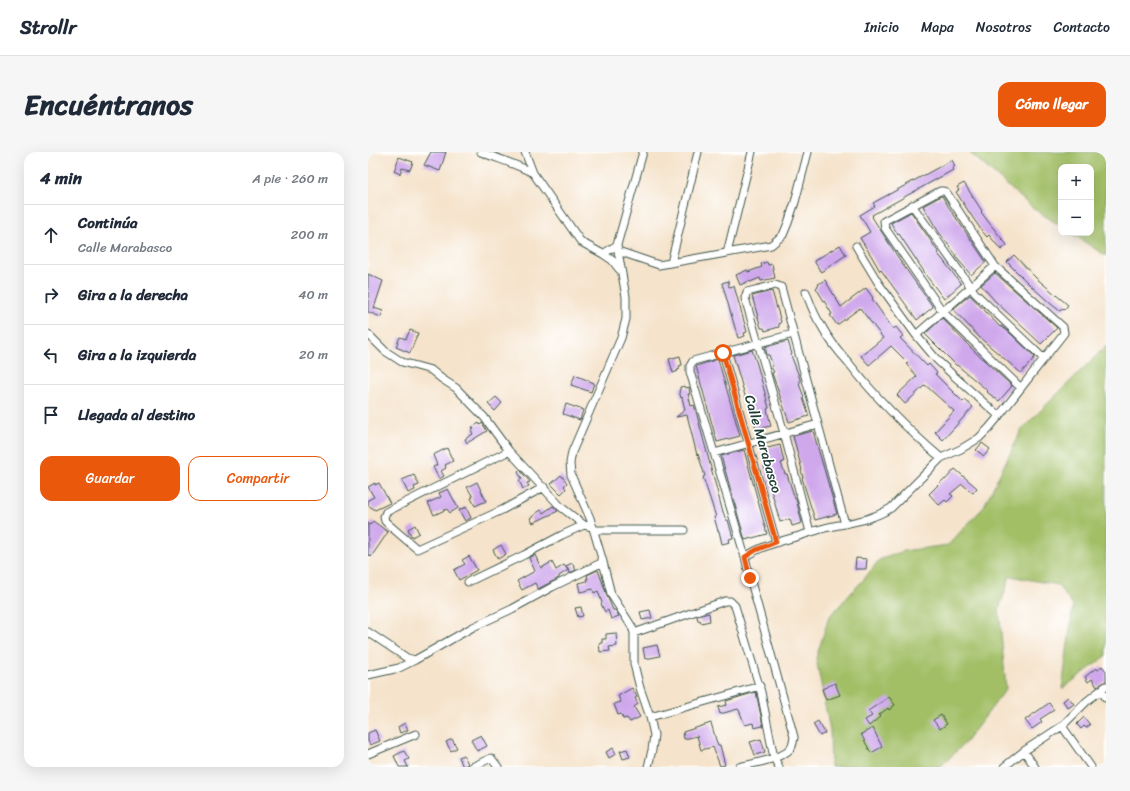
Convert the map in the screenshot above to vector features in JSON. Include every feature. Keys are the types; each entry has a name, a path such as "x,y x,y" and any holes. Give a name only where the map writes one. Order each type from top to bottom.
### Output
{"street":[{"path":"482,152 522,167 532,173"},
{"path":"525,152 532,173 581,242 612,260 621,271"},
{"path":"643,152 617,248 626,297 626,320 621,338 572,452 570,463 571,475 590,518 611,594 632,627 634,634 634,664 654,735 648,767"},
{"path":"670,263 698,152"},
{"path":"727,253 752,152"},
{"path":"603,254 617,248 659,265 771,245 782,235 788,223 808,152"},
{"path":"745,557 756,550 776,542 810,532 854,523 874,517 891,508 941,458 961,449 978,438 989,428 999,416 1044,359 1064,332 1063,328 995,266 946,192 943,190 940,190 884,221 885,228 943,312 1021,388"},
{"path":"912,205 970,287 1044,359"},
{"path":"856,246 879,284 937,360 999,416"},
{"path":"916,334 995,266"},
{"path":"810,532 745,298 745,294 747,292 775,284 781,287 844,524"},
{"path":"806,292 821,326 840,354 896,416 941,458"},
{"path":"368,334 385,351 402,362 431,370 456,388 484,417 509,451 561,507 584,525 593,528 684,530"},
{"path":"739,767 774,758 788,752 793,746 794,737 745,557 690,372 690,366 693,361 793,334"},
{"name":"Calle Marabasco","path":"723,353 776,542"},
{"path":"714,453 818,424"},
{"path":"509,451 386,512 384,517 385,521 417,549 502,510 544,488"},
{"path":"468,582 584,525"},
{"path":"368,676 399,668 473,627 512,609 603,562"},
{"path":"634,634 725,601 730,601 735,606 760,686 774,758 779,767"},
{"path":"368,632 406,658 415,660"},
{"path":"650,717 760,686"},
{"path":"1004,767 1024,751 1062,726 1087,701 1103,688 1106,698"},
{"path":"1062,726 1091,767"},
{"path":"368,754 416,734"},
{"path":"1024,751 1035,767"},
{"path":"472,767 491,758 498,767"}],"green space":[{"path":"969,152 1106,152 1106,256 1076,236 1094,236 1094,164 1058,164 1058,224 1034,209"},
{"path":"1106,346 1106,656 1062,689 1073,606 1058,585 1010,576 999,609 1006,689 965,743 940,767 831,767 830,731 816,658 829,617 864,579 879,560 904,551 948,545 983,508 1022,429"}],"building":[{"path":"431,152 446,152 440,171 424,165"},
{"path":"399,157 413,162 410,170 402,168 400,174 394,171"},
{"path":"952,160 955,166 952,168 953,170 872,215 903,265 933,307 917,320 881,270 880,271 860,238 870,232 860,215 875,206 873,203"},
{"path":"964,183 982,211 981,212 1007,245 1001,250 989,235 987,237 982,231 956,192 959,190 957,187"},
{"path":"941,196 986,262 971,275 956,257 957,256 938,231 923,206"},
{"path":"911,212 939,253 938,254 961,284 944,299 925,274 891,223"},
{"path":"840,245 846,255 821,272 814,261"},
{"path":"1014,255 1036,278 1068,305 1064,310 1062,309 1060,311 1051,304 1007,262"},
{"path":"767,262 768,265 772,264 775,278 761,281 760,278 740,285 736,275 747,270 748,272 762,267 761,264"},
{"path":"995,273 1057,328 1041,344 995,301 981,285"},
{"path":"368,274 383,281 374,308 383,311 381,317 368,312"},
{"path":"825,280 841,307 866,288 893,329 896,327 903,336 900,338 927,366 929,364 937,373 935,374 963,402 965,400 973,407 943,440 935,432 954,411 925,385 905,404 897,395 917,376 906,364 908,363 891,346 869,365 861,356 883,338 860,308 837,325 816,288 819,285 818,284"},
{"path":"728,281 729,287 734,286 747,332 744,333 745,336 738,338 722,283"},
{"path":"772,291 781,322 779,327 765,331 764,328 761,328 752,296"},
{"path":"970,295 1000,327 1001,326 1010,333 1035,357 1021,373 979,337 953,309"},
{"path":"942,318 972,349 1012,386 999,401 957,366 925,334"},
{"path":"410,330 418,333 410,353 396,347 400,337 406,339"},
{"path":"788,341 791,355 800,379 799,384 809,416 789,422 772,373 774,372 771,367 773,366 769,355 767,355 765,347"},
{"path":"752,350 769,408 767,409 771,426 756,429 752,409 748,398 746,399 733,355"},
{"path":"680,356 682,365 679,366 680,369 677,370 678,371 673,373 669,359"},
{"path":"718,359 740,436 717,442 696,366"},
{"path":"575,375 594,383 591,392 571,385"},
{"path":"685,386 686,388 689,387 690,394 688,394 691,406 694,405 695,408 722,509 726,520 728,520 733,538 729,539 730,542 722,544 714,517 716,517 703,477 705,476 698,454 697,455 687,415 676,417 685,410 679,391 680,387"},
{"path":"496,397 502,403 495,411 488,404"},
{"path":"566,404 583,410 580,420 563,414"},
{"path":"479,423 480,425 482,423 487,431 467,443 465,439 473,434 471,431 474,429 472,427"},
{"path":"813,431 837,514 815,520 802,478 802,470 793,436"},
{"path":"982,443 990,449 984,456 976,450"},
{"path":"780,445 784,462 781,463 785,474 787,474 796,499 802,523 792,526 790,519 780,522 764,465 767,464 763,449"},
{"path":"447,448 453,461 445,465 446,468 441,471 444,476 439,479 433,467 437,465 433,455"},
{"path":"744,450 767,534 745,540 721,456"},
{"path":"955,469 977,488 973,493 962,484 950,494 953,496 947,502 945,500 939,505 929,494"},
{"path":"520,470 530,482 527,483 529,486 523,489 519,480 522,479 518,472"},
{"path":"414,475 419,485 414,487 415,490 408,493 402,480"},
{"path":"561,475 567,483 564,486 566,489 561,494 551,484"},
{"path":"477,482 486,501 475,506 471,498 473,497 467,487"},
{"path":"375,483 375,485 379,483 390,503 375,510 368,505 368,500 374,497 368,487"},
{"path":"448,489 458,508 450,513 447,509 434,515 428,503 441,497 439,493"},
{"path":"553,506 558,511 533,523 530,518 541,510 543,513"},
{"path":"466,507 471,518 465,521 459,510"},
{"path":"373,521 388,532 371,557 368,554 368,523 370,525"},
{"path":"415,525 419,533 412,537 408,529"},
{"path":"501,545 506,554 498,559 493,550"},
{"path":"535,555 541,568 552,562 556,570 564,565 568,570 559,576 559,578 538,589 535,583 522,590 517,581 535,571 529,558"},
{"path":"469,556 477,570 459,580 454,570 465,564 462,560"},
{"path":"856,558 867,559 866,569 855,569"},
{"path":"572,563 576,570 570,573 566,566"},
{"path":"598,570 613,610 615,610 619,616 611,619 608,610 605,612 601,604 598,591 594,593 593,589 580,592 578,583 587,581 587,575"},
{"path":"581,607 583,616 578,617 575,608"},
{"path":"650,610 652,618 642,620 640,612"},
{"path":"709,613 710,621 701,623 700,620 698,621 697,616"},
{"path":"616,633 617,646 609,647 610,651 600,652 599,643 602,643 602,639 606,639 606,634"},
{"path":"657,645 660,656 645,659 643,648"},
{"path":"1102,666 1106,671 1106,681 1097,687 1092,679 1088,682 1085,677 1096,668 1098,670"},
{"path":"835,683 840,695 826,700 822,689"},
{"path":"632,688 637,697 635,698 638,704 634,707 640,717 630,722 627,718 623,719 621,714 618,715 614,704 621,702 618,696"},
{"path":"756,692 763,726 754,728 753,723 745,725 738,709 720,714 718,707 727,705 726,701"},
{"path":"889,697 895,705 879,715 881,716 869,726 865,720 872,716 868,711"},
{"path":"1068,697 1074,704 1068,708 1063,701"},
{"path":"1049,703 1054,710 1040,719 1042,722 1032,729 1025,720"},
{"path":"941,715 947,724 940,729 933,720"},
{"path":"1084,717 1090,725 1086,728 1084,726 1081,729 1077,724"},
{"path":"818,721 825,733 820,736 813,724"},
{"path":"405,723 408,730 400,733 398,727"},
{"path":"711,723 718,745 720,745 725,765 720,766 713,747 701,750 697,736 684,739 683,732"},
{"path":"873,728 882,747 871,753 861,734"},
{"path":"375,730 380,741 370,745 368,741 368,733"},
{"path":"481,735 487,746 477,751 471,740"},
{"path":"452,739 457,748 451,751 446,742"},
{"path":"761,739 765,752 755,755 750,742"},
{"path":"613,748 616,754 609,758 606,752"},
{"path":"627,749 630,757 623,759 620,751"},
{"path":"404,751 409,759 405,761 408,767 399,767 394,756"},
{"path":"464,755 468,764 463,767 459,757"}],"route":[{"path":"723,353 776,542 756,550 745,557 750,578"}]}
